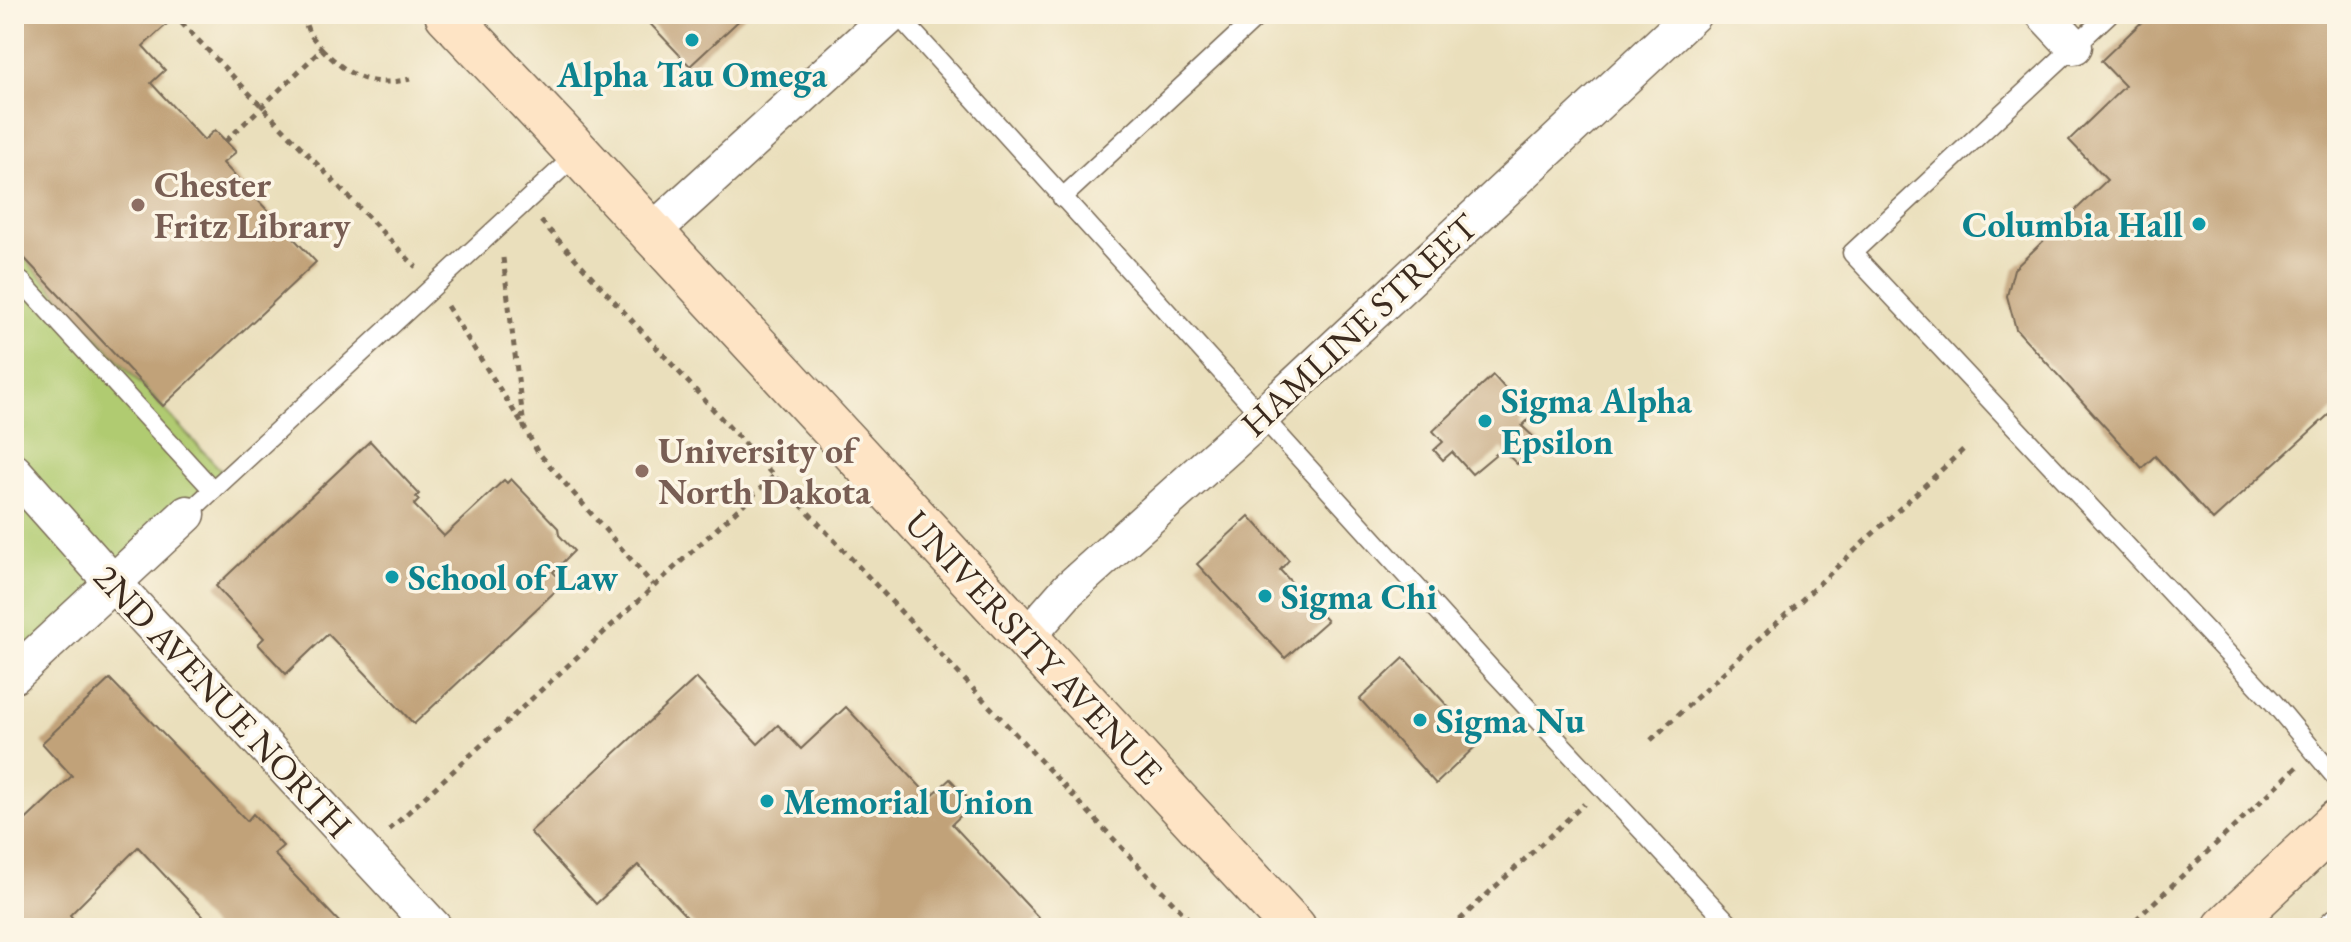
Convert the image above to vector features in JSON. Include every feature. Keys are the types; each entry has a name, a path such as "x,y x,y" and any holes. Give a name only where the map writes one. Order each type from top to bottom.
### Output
{"street":[{"name":"UNIVERSITY AVENUE","path":"447,14 1294,928"},
{"path":"651,233 894,14"},
{"name":"HAMLINE STREET","path":"1026,638 1068,590 1261,417 1693,14"},
{"path":"2044,14 2074,46"},
{"name":"2ND AVENUE NORTH","path":"14,472 434,928"},
{"path":"14,675 187,514"},
{"path":"2225,928 2337,822"}],"lane":[{"path":"894,14 1733,928"},
{"path":"1062,198 1260,14"},
{"path":"2109,14 1852,253 2273,702 2337,779"},
{"path":"187,514 578,153"},
{"path":"22,282 213,490"}],"path":[{"path":"173,14 434,285 537,451 653,585"},
{"path":"302,14 309,33 342,69 367,81 389,83 410,79"},
{"path":"226,141 322,49"},
{"path":"524,202 774,476 1197,928"},
{"path":"499,225 524,427"},
{"path":"1651,740 1965,448"},
{"path":"363,854 774,476"},
{"path":"2127,928 2312,752"},
{"path":"1451,928 1602,787"}],"green space":[{"path":"14,247 227,477 14,674"}],"building":[{"name":"Chester Fritz Library","path":"14,14 158,14 167,24 143,46 165,70 151,83 204,140 215,130 236,152 223,163 316,262 163,406 14,247"},
{"name":"Alpha Tau Omega","path":"641,14 746,14 690,66"},
{"name":"Columbia Hall","path":"2150,14 2337,14 2337,407 2213,520 2155,456 2142,468 2016,329 2007,296 2014,269 2107,180 2069,140 2125,86 2101,61"},
{"name":"Sigma Alpha Epsilon","path":"1493,375 1531,417 1522,426 1540,443 1517,464 1502,449 1472,474 1452,452 1443,460 1434,450 1443,442 1433,431"},
{"name":"School of Law","path":"370,441 419,494 416,497 419,500 414,505 444,536 504,480 507,483 511,479 558,528 559,535 574,551 553,572 564,583 414,724 328,634 286,674 258,644 264,638 216,586"},
{"name":"Sigma Chi","path":"1249,516 1289,560 1280,570 1327,621 1285,658 1197,564"},
{"name":"Sigma Nu","path":"1404,658 1480,742 1436,784 1360,699"},
{"name":"Memorial Union","path":"696,678 758,744 778,725 801,749 846,707 930,797 950,779 973,804 952,824 1039,918 1028,928 697,928 638,865 596,904 530,832"},
{"path":"110,679 247,821 253,814 283,846 274,854 345,928 214,928 138,847 70,915 78,925 75,928 14,928 14,831 72,776 42,743"}],"place":[{"name":"Alpha Tau Omega","path":"692,40"},
{"name":"Chester Fritz Library","path":"138,205"},
{"name":"Columbia Hall","path":"2199,224"},
{"name":"Sigma Alpha Epsilon","path":"1485,421"},
{"name":"University of North Dakota","path":"642,471"},
{"name":"School of Law","path":"392,577"},
{"name":"Sigma Chi","path":"1265,596"},
{"name":"Sigma Nu","path":"1420,720"},
{"name":"Memorial Union","path":"767,801"}]}
